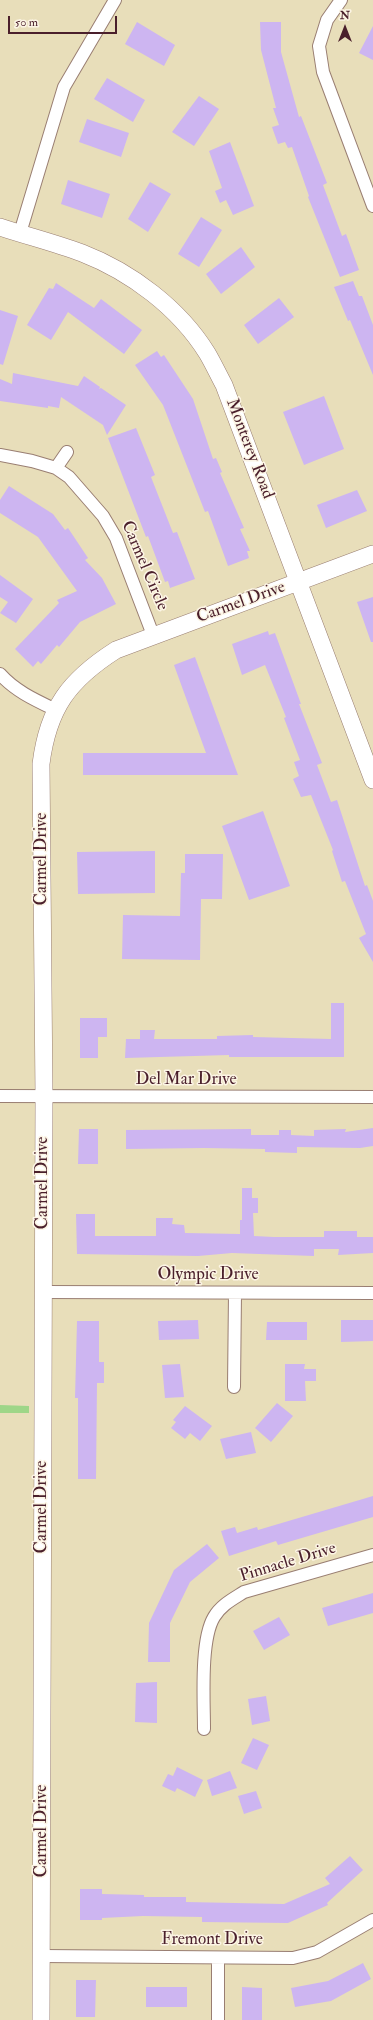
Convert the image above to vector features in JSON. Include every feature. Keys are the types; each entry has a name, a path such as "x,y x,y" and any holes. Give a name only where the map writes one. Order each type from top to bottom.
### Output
{"street":[{"path":"20,233 64,87 115,0"},
{"path":"341,0 327,20 319,46 323,72 373,206"},
{"name":"Monterey Road","path":"0,227 82,253 123,273 162,301 185,325 206,352 224,385 300,582 373,780"},
{"path":"56,468 67,452"},
{"name":"Carmel Circle","path":"0,455 32,461 56,468 68,477 103,516 116,538 154,635"},
{"name":"Carmel Drive","path":"41,2020 44,1097 41,764 44,744 56,710 72,684 93,665 116,650 373,554"},
{"path":"0,674 14,687 56,710"},
{"name":"Del Mar Drive","path":"0,1096 373,1097"},
{"name":"Olympic Drive","path":"43,1292 373,1293"},
{"path":"234,1387 235,1293"},
{"name":"Pinnacle Drive","path":"204,1730 206,1639 213,1617 226,1603 244,1592 373,1555"},
{"name":"Fremont Drive","path":"42,1956 293,1958 317,1952 373,1920"},
{"path":"218,1958 218,2020"}],"green space":[{"path":"0,1405 29,1406 29,1413 0,1413"}],"building":[{"path":"137,22 175,45 164,66 125,44"},
{"path":"260,22 281,22 281,52 299,117 301,116 327,183 323,185 342,236 346,234 359,270 340,277 308,197 309,196 292,147 288,148 285,142 278,144 272,127 279,125 273,108 276,108 261,50"},
{"path":"373,26 373,60 359,53"},
{"path":"107,78 145,100 133,122 94,99"},
{"path":"199,96 219,109 194,146 172,132"},
{"path":"87,119 129,133 121,157 79,142"},
{"path":"230,142 254,206 233,215 226,200 220,203 215,191 222,188 209,151"},
{"path":"68,180 110,194 102,218 61,204"},
{"path":"150,182 171,194 148,232 128,219"},
{"path":"201,217 222,230 199,267 178,254"},
{"path":"241,247 255,267 221,294 206,274"},
{"path":"353,281 359,296 362,296 373,325 373,375 350,320 348,321 334,287"},
{"path":"56,283 94,308 101,299 142,330 124,354 68,312 51,340 27,325 49,288 53,289"},
{"path":"279,298 294,317 258,344 244,325"},
{"path":"0,310 18,316 3,365 0,364"},
{"path":"157,351 161,357 164,355 193,399 213,459 216,458 222,472 220,473 244,528 240,529 250,551 247,551 249,558 228,566 208,511 205,512 163,405 135,365"},
{"path":"13,373 78,386 84,376 100,387 99,389 101,388 126,405 107,435 103,425 61,397 59,408 48,406 48,408 0,401 0,379 12,384"},
{"path":"324,396 344,449 304,465 283,412"},
{"path":"136,428 155,475 151,477 173,533 177,532 195,579 170,588 168,581 165,582 148,536 146,537 108,438"},
{"path":"9,486 53,514 65,530 68,528 88,558 85,560 102,578 116,604 80,622 59,647 57,645 41,664 38,661 33,667 15,649 59,603 57,600 77,591 38,537 0,513 0,500"},
{"path":"357,490 367,511 326,528 317,505"},
{"path":"0,575 33,599 16,623 0,613 8,602 0,597"},
{"path":"373,597 373,642 371,642 357,602"},
{"path":"268,631 269,635 275,633 301,704 299,704 322,763 317,765 331,802 337,800 365,886 367,885 373,901 373,962 359,938 366,934 345,881 342,882 332,851 333,850 311,795 301,797 293,779 299,776 294,762 300,760 284,718 286,717 265,665 242,675 232,644"},
{"path":"195,657 238,775 83,775 83,753 206,753 174,665"},
{"path":"263,811 290,886 249,900 222,826"},
{"path":"155,851 155,893 78,894 77,852"},
{"path":"185,854 223,854 222,899 201,899 200,960 122,959 123,915 180,916 181,873 185,873"},
{"path":"331,1003 344,1003 344,1057 229,1057 229,1055 125,1058 126,1039 140,1039 140,1030 155,1030 154,1039 217,1039 217,1036 253,1035 253,1037 331,1039"},
{"path":"80,1018 107,1018 107,1037 98,1037 98,1058 80,1058"},
{"path":"373,1128 373,1146 360,1148 297,1147 297,1153 265,1152 265,1149 126,1149 126,1130 251,1129 251,1135 279,1135 279,1130 291,1130 291,1135 314,1136 314,1130 346,1129 345,1132"},
{"path":"79,1129 98,1129 98,1164 78,1164"},
{"path":"242,1188 252,1188 252,1198 258,1198 258,1213 253,1213 254,1236 324,1237 324,1231 357,1231 357,1237 373,1237 373,1253 338,1255 339,1249 314,1249 314,1256 232,1253 198,1256 77,1254 76,1214 95,1214 95,1236 156,1236 156,1218 173,1218 172,1224 184,1225 185,1233 240,1234 240,1220 242,1220"},
{"path":"198,1320 199,1339 159,1340 158,1321"},
{"path":"341,1320 373,1320 373,1341 341,1342"},
{"path":"77,1321 99,1321 99,1362 104,1362 104,1383 97,1383 96,1479 78,1479 78,1398 75,1398"},
{"path":"267,1322 307,1322 307,1340 266,1340"},
{"path":"180,1364 184,1397 165,1398 162,1365"},
{"path":"285,1364 305,1364 304,1369 316,1369 316,1381 305,1381 306,1401 285,1401"},
{"path":"277,1403 293,1416 271,1442 255,1428"},
{"path":"185,1406 212,1426 200,1441 190,1433 185,1439 171,1428 176,1422 173,1420"},
{"path":"251,1432 256,1453 226,1459 220,1439"},
{"path":"373,1496 373,1517 278,1545 276,1541 229,1556 221,1531 235,1527 237,1533 257,1527 258,1530"},
{"path":"207,1544 219,1558 190,1582 170,1623 170,1662 148,1662 149,1623 174,1570"},
{"path":"373,1593 373,1613 328,1626 322,1608"},
{"path":"279,1617 290,1635 264,1650 253,1631"},
{"path":"157,1682 157,1723 135,1722 136,1683"},
{"path":"266,1696 270,1721 252,1725 248,1699"},
{"path":"253,1738 269,1745 257,1770 241,1763"},
{"path":"177,1767 203,1780 195,1797 177,1788 175,1792 162,1786 168,1774 173,1776"},
{"path":"230,1771 237,1788 212,1796 207,1780"},
{"path":"256,1791 262,1808 244,1814 238,1796"},
{"path":"350,1856 363,1870 327,1903 328,1905 288,1923 202,1922 202,1917 143,1916 102,1918 102,1920 80,1920 80,1889 102,1889 102,1894 144,1895 144,1897 186,1897 186,1902 284,1904 330,1884 325,1878"},
{"path":"363,1963 371,1979 331,2001 295,2007 291,1988 328,1981"},
{"path":"76,1980 96,1980 95,2017 76,2017"},
{"path":"146,1987 187,1987 187,2007 146,2007"},
{"path":"242,1987 262,1988 262,2020 242,2020"}]}
